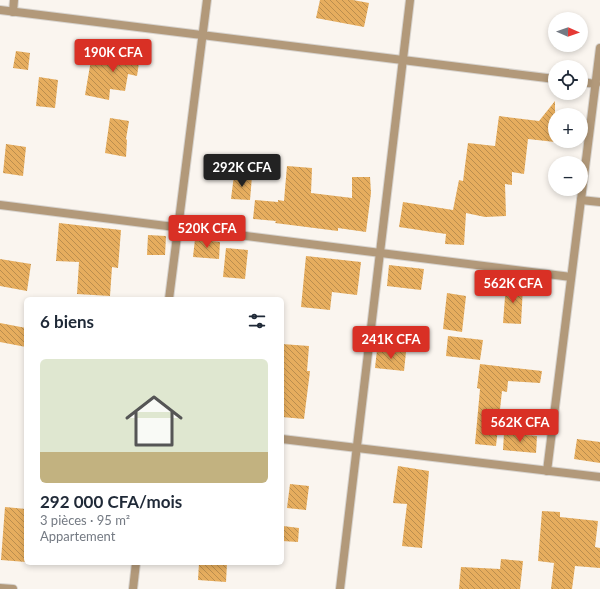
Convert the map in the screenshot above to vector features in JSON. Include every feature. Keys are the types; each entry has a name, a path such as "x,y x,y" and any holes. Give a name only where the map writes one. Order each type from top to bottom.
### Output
{"street":[{"path":"13,12 14,0"},
{"path":"170,297 207,0"},
{"path":"340,589 410,0"},
{"path":"0,10 548,78"},
{"path":"547,471 600,48"},
{"path":"588,83 596,84"},
{"path":"581,200 600,202"},
{"path":"0,205 571,277"},
{"path":"284,439 600,477"},
{"path":"133,589 136,565"},
{"path":"0,588 13,589"}],"building":[{"path":"320,0 353,0 369,3 364,27 316,18"},
{"path":"119,46 141,49 137,76 128,74 125,91 110,89 109,100 85,95 91,60 114,66"},
{"path":"16,51 30,53 28,70 13,68"},
{"path":"39,77 58,80 55,108 36,106"},
{"path":"555,101 555,108 549,108"},
{"path":"548,110 548,141 528,139 524,174 512,172 512,185 505,184 506,216 485,217 466,213 464,245 445,244 446,234 399,227 403,202 453,210 459,180 463,181 468,143 495,146 499,116 539,121"},
{"path":"110,118 129,121 126,139 126,157 105,153"},
{"path":"6,144 26,147 23,176 3,173"},
{"path":"287,166 312,168 311,193 352,198 352,177 370,177 371,193 366,232 338,228 338,231 275,223 276,221 253,219 255,200 278,202 278,200 284,201"},
{"path":"234,175 252,176 250,200 231,199"},
{"path":"59,223 121,230 118,268 112,267 110,296 77,294 79,262 56,261"},
{"path":"148,235 166,236 165,255 147,255"},
{"path":"195,239 220,242 219,259 193,257"},
{"path":"226,248 248,250 245,279 223,277"},
{"path":"306,256 361,262 357,295 332,292 330,310 301,307"},
{"path":"0,259 31,264 27,291 0,286"},
{"path":"389,265 424,269 421,290 387,286"},
{"path":"506,284 523,286 521,324 503,323"},
{"path":"447,293 466,296 462,332 443,329"},
{"path":"0,323 24,328 24,347 0,342"},
{"path":"448,336 483,340 480,360 446,356"},
{"path":"284,344 309,346 307,371 310,371 304,419 284,417"},
{"path":"377,350 406,352 404,371 375,368"},
{"path":"480,364 542,371 540,383 508,381 507,392 502,391 496,446 475,444 480,389 477,388"},
{"path":"504,433 537,436 536,453 503,450"},
{"path":"577,439 600,442 600,463 574,459"},
{"path":"398,466 429,471 422,548 402,546 407,504 393,503"},
{"path":"290,484 309,486 306,510 287,508"},
{"path":"5,507 24,509 24,562 1,560"},
{"path":"542,511 560,512 560,517 598,521 595,547 600,548 600,568 575,566 572,589 551,589 554,563 538,561"},
{"path":"284,526 299,528 298,542 284,541"},
{"path":"501,559 523,561 520,589 459,589 461,567 500,569"},
{"path":"199,565 227,565 226,582 198,580"}]}
